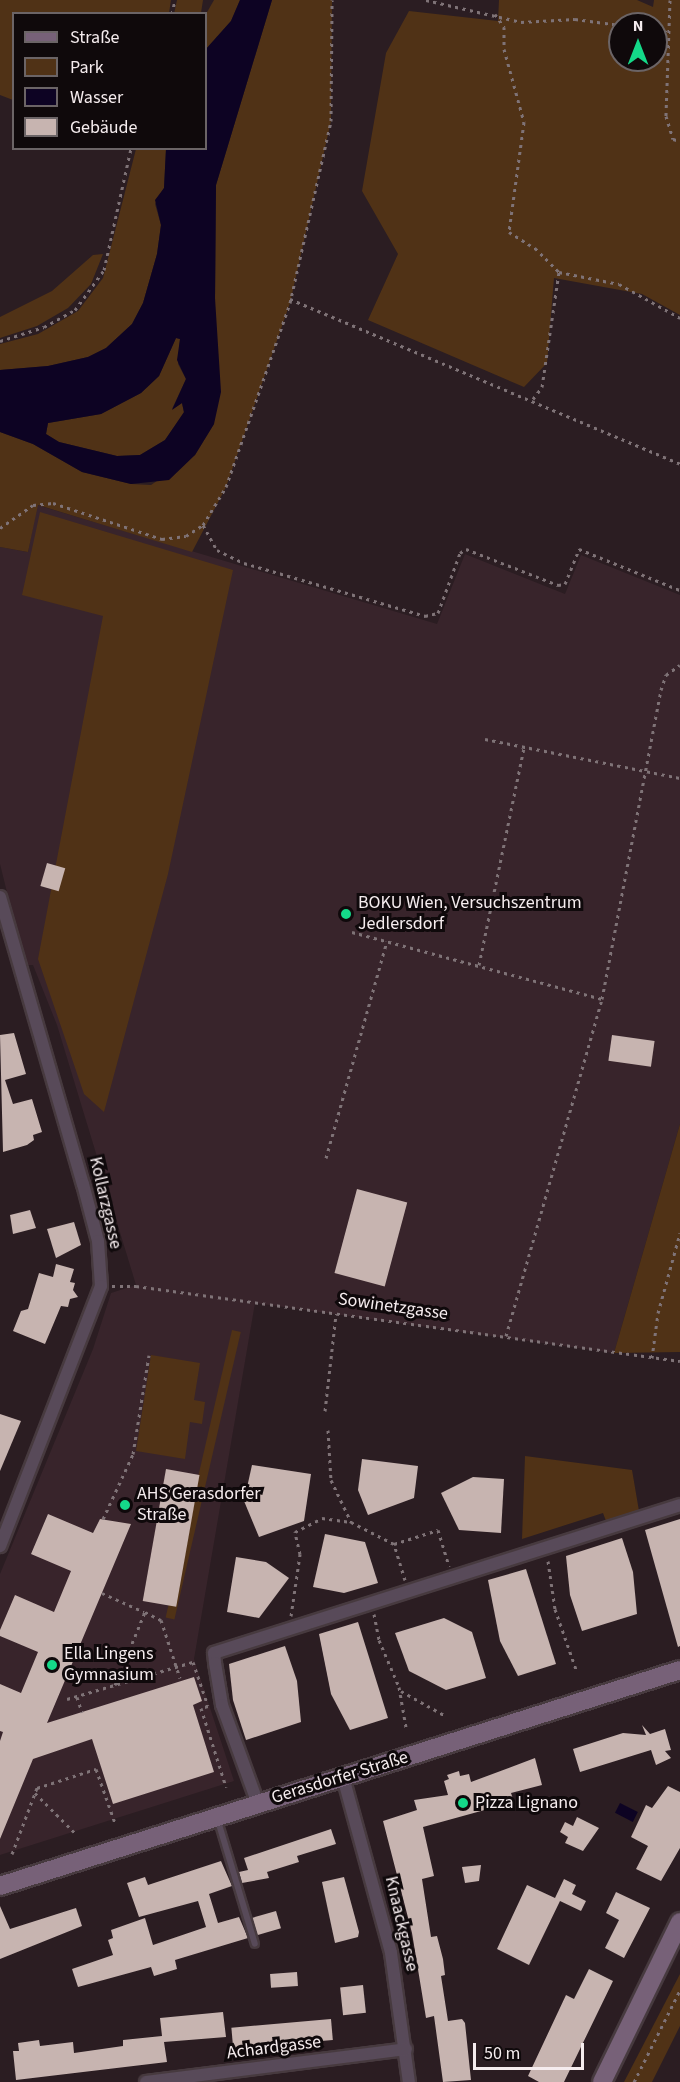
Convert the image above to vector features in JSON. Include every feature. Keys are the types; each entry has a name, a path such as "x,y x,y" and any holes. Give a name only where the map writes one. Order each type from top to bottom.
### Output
{"main road":[{"name":"Gerasdorfer Straße","path":"0,1886 680,1670"},
{"path":"602,2082 680,1922"}],"street":[{"name":"Kollarzgasse","path":"0,897 98,1241 101,1286 0,1546"},
{"path":"258,1804 222,1705 214,1653 680,1504"},
{"name":"Knaackgasse","path":"343,1777 390,1953 406,2049 409,2082"},
{"name":"Achardgasse","path":"146,2082 406,2049"}],"lane":[{"path":"217,1817 255,1944"}],"path":[{"path":"0,528 33,505 53,503 162,539 186,536 203,525 226,487 291,299 331,121 332,0"},
{"path":"426,0 495,14 520,22 575,19 608,23"},
{"path":"668,32 670,0"},
{"path":"495,14 504,27 504,49 524,122 509,232 535,248 559,272 619,284 680,318"},
{"path":"667,72 666,116 673,139 680,141"},
{"path":"0,341 44,327 75,310 104,270 131,150"},
{"path":"533,399 542,387 559,272"},
{"path":"291,299 533,399 680,464"},
{"path":"203,525 217,550 244,563 425,616 438,613 460,553 466,549 558,585 565,584 579,549 680,590"},
{"path":"506,1336 602,999 647,773 661,690 666,675 680,665"},
{"path":"484,739 680,778"},
{"path":"479,965 524,747"},
{"path":"352,932 602,999"},
{"path":"326,1158 387,941"},
{"path":"652,1358 658,1313 680,1233"},
{"name":"Sowinetzgasse","path":"101,1286 136,1286 680,1361"},
{"path":"326,1411 336,1313"},
{"path":"103,1520 133,1454 149,1355"},
{"path":"328,1430 331,1480 351,1522"},
{"path":"292,1628 291,1612 300,1554 295,1532 321,1518 351,1522 394,1544 438,1530 452,1577"},
{"path":"394,1544 409,1591"},
{"path":"546,1547 555,1609 577,1672"},
{"path":"102,1593 161,1620 180,1678"},
{"path":"370,1603 379,1640 400,1691 406,1727"},
{"path":"115,1685 145,1612"},
{"path":"67,1699 194,1662 208,1706 201,1708 226,1787"},
{"path":"400,1691 444,1714"},
{"path":"76,1696 82,1712"},
{"path":"12,1854 37,1788 96,1769 115,1823"},
{"path":"35,1793 77,1835"},
{"path":"634,2082 680,1990"}],"shaded area":[{"name":"BOKU Wien, Versuchszentrum Jedlersdorf","path":"37,505 437,624 465,554 565,594 581,555 680,595 680,1124 614,1353 255,1303 194,1659 234,1781 0,1855 0,1574 93,1349 111,1293 136,1285 57,1025 33,965 25,965 0,864 0,547 28,552"}],"green space":[{"path":"0,0 171,0 169,12 12,12 12,100 0,95"},
{"path":"177,0 203,0 201,12 174,12"},
{"path":"214,0 240,0 231,21 207,48 207,12"},
{"path":"272,0 332,0 331,121 290,303 226,487 192,552 38,505 28,552 0,547 0,432 33,444 82,472 131,484 151,485 195,455 214,424 216,185"},
{"path":"499,0 637,0 653,7 654,0 680,0 680,315 642,294 554,278 547,363 524,387 368,320 398,254 362,191 386,53 409,11 498,21"},
{"path":"136,150 166,150 164,188 155,204 161,225 157,254 143,303 132,324 106,348 88,357 48,366 0,370 0,344 38,334 78,311 103,278"},
{"path":"103,254 91,284 68,308 37,326 0,338 0,317 52,291 93,255"},
{"path":"176,338 180,339 178,364 186,379 172,409 182,403 184,413 165,440 140,455 117,456 59,442 46,434 48,423 101,414 141,393 159,376"},
{"path":"40,512 233,570 168,874 104,1112 84,1094 38,959 103,616 22,595"},
{"path":"680,1124 680,1352 614,1353"},
{"path":"232,1330 241,1332 174,1619 166,1617"},
{"path":"151,1355 200,1363 194,1400 205,1402 202,1424 190,1422 185,1459 136,1451"},
{"path":"525,1456 632,1470 639,1511 606,1521 603,1513 522,1539"},
{"path":"680,1974 680,2026 652,2082 624,2082"}],"water":[{"path":"240,0 272,0 216,185 215,298 221,392 214,424 195,455 169,480 131,484 82,472 33,444 0,432 0,370 48,366 88,357 106,348 132,324 143,303 157,254 161,225 155,200 164,188 166,150 207,150 207,48 231,21","holes":["176,338 180,339 177,360 186,379 172,410 182,403 184,412 165,440 140,455 117,456 59,442 46,434 48,423 101,414 141,393 159,376"]},
{"path":"620,1803 638,1812 633,1822 615,1813"}],"building":[{"path":"47,863 65,868 59,891 40,886"},
{"path":"14,1033 26,1074 5,1080 13,1104 32,1099 42,1132 33,1135 34,1140 27,1145 3,1152 0,1035"},
{"path":"612,1035 655,1041 651,1067 608,1061"},
{"path":"357,1189 407,1202 385,1286 334,1273"},
{"path":"30,1210 36,1228 13,1234 10,1215"},
{"path":"74,1222 81,1245 56,1258 47,1229"},
{"path":"56,1264 74,1269 70,1282 75,1283 73,1290 78,1297 70,1299 68,1307 61,1306 45,1344 13,1331 21,1311 28,1309 39,1273 53,1277"},
{"path":"0,1414 21,1421 0,1471"},
{"path":"362,1459 418,1466 414,1498 368,1515 358,1490"},
{"path":"252,1465 311,1474 304,1521 259,1537 244,1501"},
{"path":"166,1469 199,1475 176,1607 143,1601"},
{"path":"473,1477 504,1479 501,1533 459,1530 441,1493"},
{"name":"Ella Lingens Gymnasium","path":"48,1514 93,1533 100,1519 131,1524 47,1723 194,1677 202,1701 193,1705 214,1772 113,1804 92,1739 33,1759 0,1839 0,1741 3,1732 0,1731 0,1684 21,1693 38,1652 0,1636 0,1630 15,1595 54,1612 71,1571 31,1554"},
{"path":"680,1519 680,1646 678,1647 645,1530"},
{"path":"325,1534 365,1542 378,1583 344,1593 313,1587"},
{"path":"622,1538 633,1572 637,1614 582,1631 570,1595 566,1556"},
{"path":"236,1557 266,1562 289,1578 259,1618 227,1612"},
{"path":"526,1569 556,1664 518,1676 500,1641 488,1580"},
{"path":"444,1618 472,1632 486,1678 446,1690 409,1671 395,1633"},
{"path":"358,1622 388,1718 350,1730 331,1694 319,1634"},
{"path":"285,1646 297,1681 301,1722 246,1740 233,1700 229,1664"},
{"path":"642,1725 650,1734 665,1729 671,1750 665,1751 671,1758 656,1765 651,1750 580,1772 573,1749 623,1733 646,1735"},
{"path":"535,1758 542,1785 511,1793 514,1802 423,1827 434,1876 422,1879 431,1937 437,1936 443,1959 445,1975 441,1976 448,2021 462,2019 465,2023 471,2080 443,2082 434,2016 426,2018 412,1933 383,1821 417,1810 414,1800 448,1795 444,1781 449,1779 447,1775 459,1771 460,1776 469,1774 471,1782"},
{"path":"668,1786 680,1792 680,1848 661,1881 636,1869 648,1846 631,1837 646,1805 652,1808"},
{"path":"577,1817 599,1828 583,1851 565,1843 568,1837 560,1832 565,1822 573,1826"},
{"path":"331,1829 336,1844 297,1856 299,1862 267,1872 269,1878 242,1883 239,1872 248,1870 244,1858"},
{"path":"221,1861 232,1886 209,1894 218,1923 239,1917 248,1938 175,1960 177,1969 154,1976 151,1967 78,1987 72,1969 113,1955 108,1940 113,1938 111,1930 145,1918 153,1945 206,1927 198,1901 139,1917 127,1883 145,1877 148,1885"},
{"path":"481,1865 479,1881 465,1883 462,1867"},
{"path":"344,1877 359,1932 358,1937 335,1943 322,1882"},
{"path":"564,1879 576,1885 572,1894 586,1901 581,1911 560,1901 529,1965 497,1949 527,1885 555,1898"},
{"path":"616,1892 650,1908 624,1958 605,1948 619,1920 606,1913"},
{"path":"0,1906 10,1929 76,1908 82,1926 0,1959"},
{"path":"276,1911 281,1928 257,1935 252,1918"},
{"path":"589,1969 613,1981 564,2082 539,2082 528,2076 566,1995 574,1999"},
{"path":"297,1972 298,1986 271,1988 270,1974"},
{"path":"363,1985 366,2013 343,2015 340,1987"},
{"path":"223,2012 226,2037 164,2042 167,2062 16,2080 13,2051 19,2051 18,2043 39,2040 40,2046 73,2042 74,2053 123,2046 123,2040 162,2036 160,2018"},
{"path":"331,2019 333,2040 233,2049 231,2028"}],"place":[{"name":"BOKU Wien, Versuchszentrum Jedlersdorf","path":"346,914"},
{"name":"AHS Gerasdorfer Straße","path":"125,1505"},
{"name":"Ella Lingens Gymnasium","path":"52,1665"},
{"name":"Pizza Lignano","path":"463,1803"}]}
